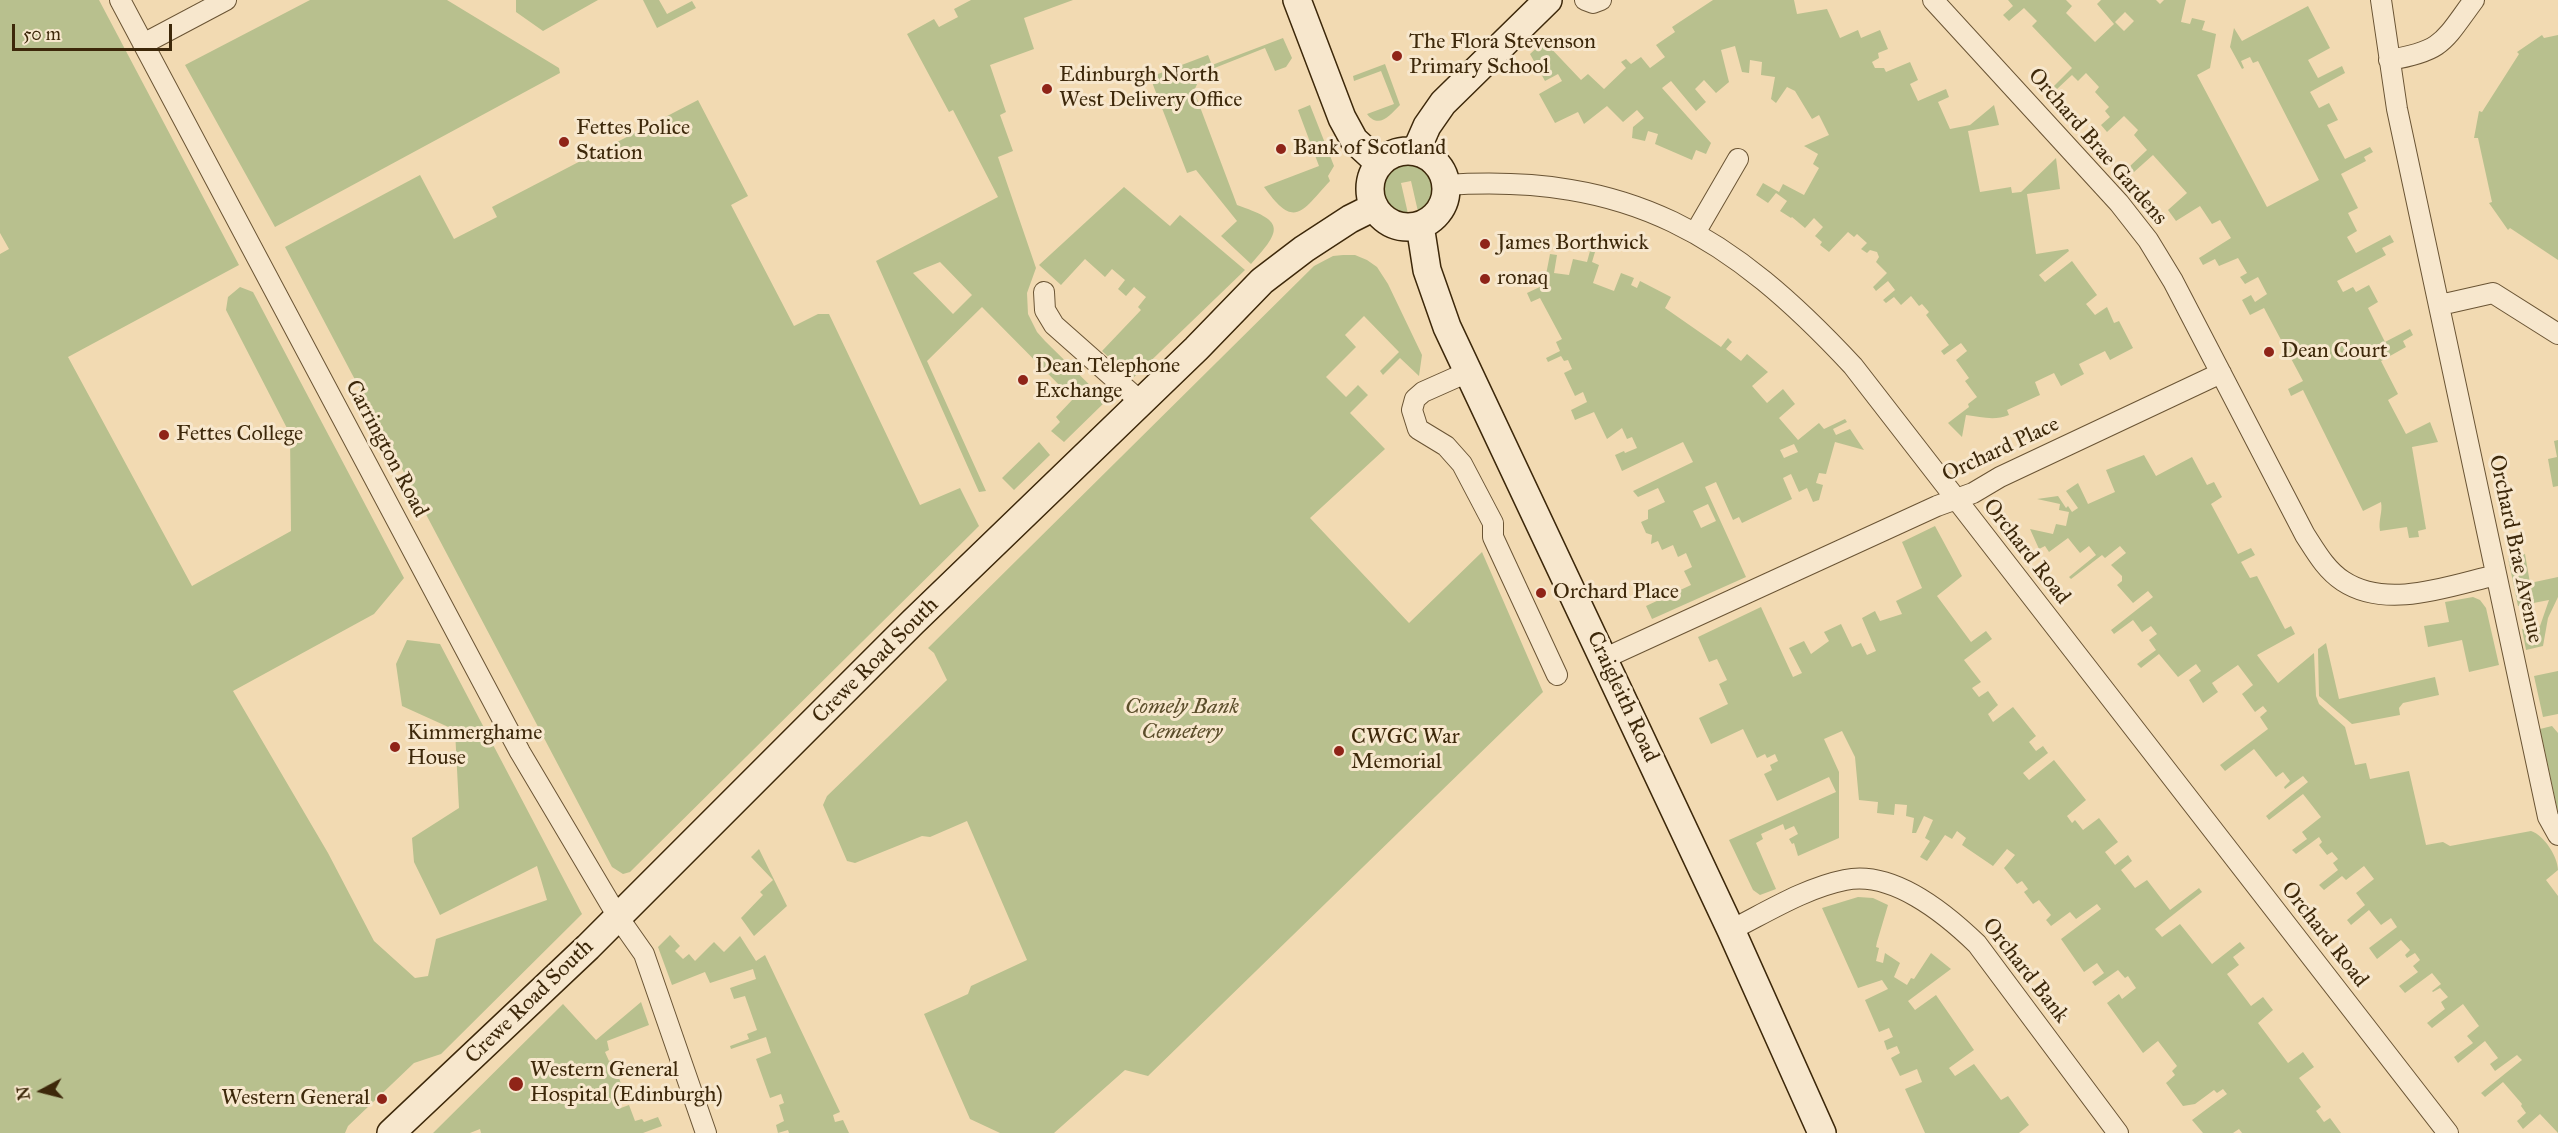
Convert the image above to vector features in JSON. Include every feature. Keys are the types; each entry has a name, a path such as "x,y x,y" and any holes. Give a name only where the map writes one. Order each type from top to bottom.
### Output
{"street":[{"name":"Carrington Road","path":"120,0 520,752 618,917 644,954 706,1133"},
{"path":"143,44 226,0"},
{"path":"1297,0 1342,118 1354,140 1379,163"},
{"path":"1416,151 1427,126 1443,103 1548,0"},
{"path":"1586,0 1593,3 1601,0"},
{"name":"Orchard Brae Gardens","path":"1933,0 2119,203 2148,240 2173,281 2305,535 2330,570 2342,581 2370,592 2403,594 2496,575"},
{"name":"Orchard Brae Avenue","path":"2381,0 2397,109 2548,817 2558,835"},
{"path":"2389,60 2419,55 2438,45 2474,0"},
{"path":"1416,151 1428,156 1436,163 1443,173 1446,185 1440,208 1432,218 1420,225 1406,227 1391,223 1382,217 1374,207 1369,186 1379,163 1398,152 1416,151"},
{"path":"1695,233 1738,159"},
{"name":"Orchard Road","path":"1446,185 1518,183 1571,189 1634,205 1695,233 1784,296 1853,366 2448,1133"},
{"name":"Crewe Road South","path":"391,1133 618,917 913,622 1142,402 1279,266 1350,219 1374,207"},
{"name":"Craigleith Road","path":"1420,225 1435,296 1468,372 1731,930 1822,1133"},
{"path":"1044,292 1045,310 1054,325 1142,402"},
{"path":"2440,305 2493,293 2558,334"},
{"path":"1468,372 1423,392 1415,399 1412,410 1413,420 1418,429 1446,446 1462,464 1493,523 1493,537 1557,675"},
{"name":"Orchard Place","path":"1603,659 1936,506 1973,493 2000,477 2221,373"},
{"name":"Orchard Bank","path":"1731,930 1810,891 1844,880 1868,879 1912,894 1957,924 1977,944 2118,1133"}],"green space":[{"name":"Fettes College","path":"0,0 99,0 239,265 68,357 192,586 291,531 290,434 226,310 228,297 240,287 253,292 404,578 374,614 233,691 328,853 374,941 415,978 428,976 436,939 547,900 537,866 440,915 414,862 412,838 459,808 455,730 402,706 396,664 407,640 440,644 582,914 441,1054 414,1063 348,1126 345,1133 0,1133 0,254 9,249 0,233"},
{"path":"310,0 447,0 559,68 560,73 275,227 185,65"},
{"path":"516,0 598,0 543,31 516,12"},
{"path":"643,0 659,0 667,14 692,1 696,8 657,28"},
{"path":"971,0 1073,0 1024,18 1034,49 990,65 1006,112 1000,115 1013,151 998,157 1036,268 1027,293 1028,314 1037,332 1045,341 1106,401 1064,442 1051,431 1060,422 1056,417 1073,399 982,307 927,361 986,491 979,492 876,261 998,197 953,110 949,112 907,34 934,19 939,27 958,17 954,9","holes":["940,262 972,295 953,314 913,273"]},
{"path":"1713,0 1794,0 1797,14 1827,9 1840,38 1858,30 1861,38 1880,30 1888,49 1878,53 1879,58 1872,62 1875,68 1884,68 1886,72 1910,62 1918,80 1910,84 1918,101 1946,89 1949,97 1938,102 1950,129 1970,125 1994,105 1999,125 1968,131 1980,192 2011,187 2012,193 2021,192 2056,158 2060,189 2027,194 2036,254 2068,249 2069,251 2039,275 2045,282 2072,261 2097,295 2086,304 2095,315 2107,307 2114,323 2119,321 2133,348 2110,360 2105,351 2079,364 2084,374 2061,386 2054,373 2035,382 2040,395 2007,410 2009,415 1993,418 1966,415 1962,437 1948,423 1969,407 1968,404 1977,397 1965,381 1969,378 1956,360 1967,351 1961,343 1944,355 1941,351 1949,345 1926,315 1929,312 1922,304 1919,306 1911,296 1901,305 1894,297 1886,303 1883,300 1895,290 1888,281 1876,291 1873,287 1887,273 1876,262 1879,257 1877,252 1870,250 1867,253 1861,249 1867,243 1857,234 1854,237 1848,232 1829,252 1820,245 1822,242 1815,236 1823,227 1814,218 1805,228 1780,211 1787,201 1776,193 1768,203 1756,195 1763,183 1779,192 1783,184 1804,195 1819,168 1813,164 1818,154 1804,146 1829,135 1819,115 1812,119 1795,91 1787,87 1776,103 1771,99 1775,77 1761,75 1762,62 1750,60 1749,73 1742,72 1735,46 1721,50 1729,82 1716,93 1704,80 1695,89 1706,102 1696,111 1671,81 1662,88 1711,143 1706,154 1696,150 1692,160 1655,144 1658,134 1648,131 1645,141 1632,138 1633,127 1644,118 1637,110 1623,122 1607,106 1584,124 1578,112 1555,123 1539,94 1562,81 1558,74 1545,81 1530,54 1544,41 1581,80 1588,74 1604,89 1626,68 1621,62 1626,59 1631,64 1641,57 1650,68 1665,57 1656,45 1675,32 1672,27"},
{"path":"2008,0 2066,0 2072,6 2066,13 2095,42 2114,24 2097,4 2101,0 2156,0 2160,4 2164,0 2186,0 2181,22 2190,24 2192,18 2205,21 2202,30 2216,34 2210,68 2197,75 2267,207 2319,180 2258,61 2253,63 2250,57 2241,61 2244,68 2242,69 2230,47 2234,28 2242,41 2308,6 2330,48 2308,60 2318,78 2342,66 2345,73 2310,92 2319,108 2329,103 2338,120 2327,125 2345,159 2370,147 2373,152 2364,157 2366,161 2341,174 2358,208 2348,213 2357,231 2347,237 2356,253 2390,235 2394,242 2382,248 2386,255 2337,281 2343,292 2353,287 2356,292 2369,285 2378,302 2368,308 2385,342 2410,329 2413,335 2403,341 2406,347 2381,361 2398,394 2388,400 2406,434 2430,422 2438,442 2412,447 2426,529 2418,531 2419,537 2409,538 2407,527 2380,531 2381,502 2363,511 2303,390 2291,396 2288,389 2303,381 2264,308 2250,315 2242,300 2251,295 2255,302 2267,294 2258,277 2245,284 2240,277 2247,273 2238,258 2219,266 2215,259 2203,265 2199,258 2231,238 2220,220 2212,224 2200,206 2176,221 2168,210 2187,193 2153,155 2134,172 2129,167 2147,150 2134,135 2138,130 2124,116 2107,132 2101,125 2110,117 2105,111 2109,107 2095,92 2099,87 2086,73 2078,81 2072,75 2057,89 2054,86 2072,68 2032,26 2037,21 2024,8 2009,21 2003,15 2013,6","holes":["2125,12 2134,21 2124,31 2115,22"]},
{"path":"2542,35 2544,38 2558,35 2558,260 2510,228 2508,230 2489,203 2492,202 2478,138 2474,138 2479,111 2482,112 2519,54 2517,52"},
{"path":"1283,38 1292,58 1286,67 1275,71 1265,48 1202,73 1194,91 1237,205 1263,216 1274,227 1269,242 1251,264 1221,236 1237,221 1196,170 1187,173 1150,77 1208,55 1212,65"},
{"path":"1385,64 1400,105 1385,119 1376,121 1367,114 1394,104 1381,71 1354,81 1353,76"},
{"path":"698,100 748,196 731,205 794,326 818,314 829,314 920,505 960,488 979,526 630,872 623,874 612,867 285,247 420,175 454,239 497,217 492,207"},
{"path":"1310,105 1334,166 1328,176 1330,181 1312,201 1298,212 1291,212 1283,209 1264,187 1319,166 1298,110"},
{"path":"1409,159 1427,168 1433,176 1437,192 1428,209 1419,216 1411,181 1401,183 1409,218 1396,215 1386,208 1380,199 1378,188 1380,178 1386,169 1396,162"},
{"path":"1124,187 1170,226 1180,215 1245,270 1132,379 1102,351 1141,310 1138,307 1146,297 1134,287 1126,296 1118,289 1125,280 1112,269 1105,277 1085,259 1061,285 1039,265"},
{"path":"1590,251 1595,252 1592,262 1599,265 1593,283 1614,291 1621,273 1634,278 1631,285 1637,288 1640,281 1671,297 1665,308 1721,347 1728,338 1732,342 1726,349 1741,361 1747,354 1768,372 1752,386 1767,403 1783,389 1795,404 1779,418 1798,440 1819,423 1824,429 1845,419 1847,422 1833,429 1836,435 1850,429 1864,450 1835,442 1826,474 1819,473 1816,483 1823,485 1819,500 1813,502 1807,488 1799,492 1791,474 1783,478 1792,499 1742,523 1739,517 1733,520 1716,482 1705,487 1746,577 1652,619 1646,606 1691,585 1684,571 1692,567 1686,553 1678,557 1673,545 1662,550 1658,541 1651,544 1652,535 1646,533 1641,522 1648,519 1648,510 1665,502 1658,488 1638,497 1633,491 1693,462 1683,442 1622,471 1615,455 1637,448 1632,437 1627,439 1622,428 1607,439 1594,412 1575,420 1571,410 1587,402 1583,392 1575,396 1564,373 1572,369 1568,360 1564,361 1561,356 1548,362 1546,358 1560,351 1556,342 1562,339 1540,298 1531,302 1527,293 1544,285 1550,254 1557,255 1554,273 1569,275 1573,259 1587,262","holes":["1794,444 1798,452 1784,458 1780,450","1708,504 1716,521 1701,528 1693,511"]},
{"name":"Comely Bank Cemetery","path":"1355,255 1377,267 1388,284 1422,355 1419,376 1400,358 1383,375 1380,371 1399,352 1364,316 1345,335 1356,347 1326,377 1346,397 1358,385 1368,395 1350,413 1385,449 1310,518 1409,623 1482,552 1543,692 1148,1076 1125,1070 1054,1133 1000,1133 970,1119 924,1014 968,994 971,986 1027,960 967,821 930,837 922,836 855,863 847,861 823,805 827,796 947,680 934,653 928,648 1314,266 1333,256"},
{"path":"2558,440 2558,486 2553,487 2548,459 2557,457 2554,441"},
{"path":"1039,442 1050,455 1014,490 1002,478"},
{"path":"2144,455 2156,476 2192,457 2207,485 2214,482 2222,497 2211,504 2238,554 2251,548 2255,555 2241,562 2250,578 2257,576 2285,629 2291,626 2295,634 2257,655 2278,683 2314,653 2316,696 2319,704 2345,727 2355,765 2366,763 2370,779 2409,771 2426,845 2443,842 2450,846 2531,831 2541,837 2549,847 2556,859 2558,870 2546,880 2558,896 2558,1133 2540,1114 2523,1129 2517,1121 2526,1113 2522,1104 2503,1082 2485,1097 2481,1093 2522,1060 2517,1055 2495,1071 2490,1064 2498,1058 2485,1041 2458,1063 2454,1057 2473,1043 2467,1036 2479,1026 2463,1004 2432,1028 2427,1023 2445,1009 2441,1002 2448,997 2440,988 2432,991 2441,984 2432,973 2405,993 2399,986 2418,972 2413,966 2420,960 2415,953 2407,958 2405,955 2410,950 2401,940 2377,959 2369,948 2397,927 2391,918 2381,925 2369,910 2351,925 2347,920 2365,905 2356,893 2374,879 2364,866 2346,880 2342,876 2324,890 2319,885 2338,870 2333,863 2338,859 2332,852 2327,855 2319,845 2322,842 2319,837 2296,854 2292,850 2307,839 2302,832 2321,817 2303,794 2269,820 2266,816 2308,782 2303,776 2285,789 2284,787 2290,781 2283,772 2276,777 2254,749 2225,771 2220,765 2268,729 2260,717 2267,711 2263,706 2255,712 2242,694 2253,685 2238,665 2212,683 2218,692 2203,703 2189,680 2201,671 2196,664 2178,677 2159,654 2141,668 2137,664 2156,650 2149,640 2157,634 2151,626 2142,632 2133,620 2114,634 2111,630 2153,597 2148,591 2133,603 2117,585 2122,581 2122,576 2111,565 2126,553 2120,546 2105,558 2102,555 2071,579 2069,577 2096,555 2089,546 2080,553 2068,538 2049,552 2045,546 2039,549 2030,529 2053,534 2056,524 2066,526 2069,512 2059,510 2060,504 2037,499 2058,496 2066,508 2068,506 2072,512 2078,508 2066,491 2078,483 2088,504 2115,492 2106,470"},
{"path":"1935,526 1962,576 1937,596 1971,642 1986,631 1992,639 1964,660 1981,682 1972,688 1979,697 1988,691 1998,705 1988,714 1993,722 2013,707 2036,736 2029,742 2036,751 2043,746 2048,753 2023,773 2029,780 2054,760 2086,800 2067,816 2072,823 2075,820 2083,830 2099,818 2118,842 2105,852 2115,865 2128,855 2132,861 2121,870 2135,888 2147,880 2170,910 2199,888 2202,892 2155,929 2162,937 2180,924 2212,964 2240,942 2245,948 2233,957 2239,965 2227,974 2251,1006 2263,997 2273,1010 2258,1023 2288,1063 2303,1052 2314,1067 2299,1078 2321,1107 2316,1111 2324,1122 2330,1118 2341,1133 2242,1133 2239,1129 2233,1133 2203,1133 2192,1120 2227,1094 2223,1089 2217,1093 2214,1090 2195,1104 2183,1106 2166,1083 2175,1075 2172,1071 2177,1066 2158,1041 2143,1053 2107,1003 2119,994 2122,999 2136,988 2128,976 2125,978 2118,970 2095,986 2092,982 2104,973 2097,963 2084,972 2061,939 2101,909 2097,904 2076,919 2070,912 2051,926 2046,920 2051,915 2039,900 2033,904 2024,892 2028,889 2022,881 2017,884 2004,868 2015,855 2007,849 1993,866 1962,845 1966,838 1957,831 1952,839 1945,835 1927,861 1920,857 1930,841 1925,838 1933,820 1924,816 1916,833 1912,833 1914,818 1906,816 1907,805 1895,804 1894,815 1877,813 1878,802 1859,800 1855,757 1842,731 1824,739 1839,772 1839,838 1798,856 1794,843 1792,844 1789,839 1798,834 1794,826 1785,830 1783,824 1761,834 1763,839 1756,843 1776,889 1760,895 1753,890 1729,840 1836,792 1829,777 1777,801 1764,774 1772,770 1770,765 1778,761 1775,754 1767,758 1765,754 1757,758 1743,729 1711,744 1699,718 1728,704 1719,684 1727,680 1717,659 1709,662 1698,637 1761,607 1793,677 1802,673 1789,648 1804,641 1811,654 1829,641 1824,632 1841,624 1852,647 1861,643 1867,655 1876,651 1862,618 1875,611 1880,621 1902,614 1896,601 1922,588 1902,542"},
{"path":"2525,554 2530,583 2558,577 2558,597 2548,618 2543,646 2526,650 2522,629 2540,626 2549,600 2518,606 2508,558"},
{"path":"2473,597 2480,600 2486,608 2499,665 2469,672 2462,640 2428,647 2424,626 2449,622 2445,602"},
{"path":"2326,643 2339,699 2435,677 2439,695 2403,703 2399,708 2400,715 2352,724 2319,696 2318,649"},
{"path":"2558,671 2558,714 2543,717 2534,676"},
{"path":"2552,726 2558,733 2558,812 2540,729"},
{"path":"759,849 787,906 754,936 741,918 763,895 760,892 773,880 751,857"},
{"path":"1858,897 1873,898 1888,905 1877,942 1876,947 1879,948 1876,961 1883,963 1885,953 1900,963 1894,977 1907,985 1911,978 1914,979 1931,953 1951,969 1908,1001 1915,1010 1936,995 1974,1050 1949,1068 1955,1076 1974,1064 2001,1100 2008,1096 2029,1125 2019,1133 1925,1133 1905,1089 1922,1082 1917,1069 1900,1076 1891,1058 1900,1053 1897,1046 1887,1050 1884,1041 1893,1037 1889,1028 1879,1032 1865,1000 1888,989 1882,980 1858,988 1822,908"},
{"path":"670,935 680,946 675,951 683,959 689,954 695,961 714,942 724,952 740,936 756,961 765,955 840,1112 833,1115 835,1122 843,1120 849,1133 789,1133 788,1130 778,1133 776,1125 784,1121 779,1105 784,1103 781,1094 770,1098 756,1059 771,1053 766,1037 731,1049 730,1046 749,1039 747,1034 757,1030 745,996 734,999 730,988 756,979 753,969 710,983 705,972 672,985 658,947"},
{"path":"641,1002 649,1025 607,1041 609,1050 605,1052 609,1061 613,1059 621,1084 615,1086 617,1095 614,1096 618,1109 629,1105 635,1121 642,1119 644,1122 658,1117 662,1126 643,1133 481,1133 480,1129 470,1133 433,1133 563,1004 596,1040"}],"place":[{"name":"The Flora Stevenson Primary School","path":"1397,56"},
{"name":"Edinburgh North West Delivery Office","path":"1047,89"},
{"name":"Fettes Police Station","path":"564,142"},
{"name":"Bank of Scotland","path":"1281,149"},
{"name":"James Borthwick","path":"1485,244"},
{"name":"ronaq","path":"1485,279"},
{"name":"Dean Court","path":"2269,352"},
{"name":"Dean Telephone Exchange","path":"1023,380"},
{"name":"Fettes College","path":"164,435"},
{"name":"Orchard Place","path":"1541,593"},
{"name":"Kimmerghame House","path":"395,747"},
{"name":"CWGC War Memorial","path":"1339,751"},
{"name":"Western General Hospital (Edinburgh)","path":"516,1084"},
{"name":"Western General","path":"382,1099"}]}
